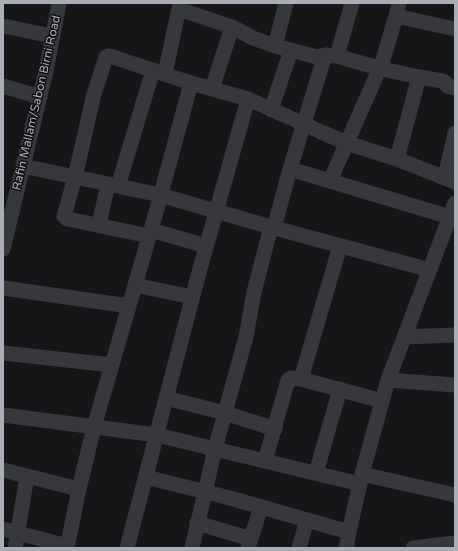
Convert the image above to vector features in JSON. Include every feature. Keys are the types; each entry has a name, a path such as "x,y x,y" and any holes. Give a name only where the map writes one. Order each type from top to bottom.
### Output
{"street":[{"name":"Rafin Mallam/Sabon Birni Road","path":"3,249 7,214 23,166 46,71 59,3"},
{"path":"275,46 286,3"},
{"path":"192,548 215,449 246,337 254,292 290,169 304,124 352,3"},
{"path":"99,225 113,185 159,72 180,6 232,27 252,38 275,46 317,57 331,55 378,68 444,81 447,86 455,88"},
{"path":"330,181 378,68 382,63 398,10 455,30"},
{"path":"3,26 52,36"},
{"path":"212,89 232,27"},
{"path":"272,110 290,50"},
{"path":"206,246 150,233 68,219 64,216 75,177 94,94 108,56 191,83 248,99 321,132 450,180 455,133"},
{"path":"397,159 419,77"},
{"path":"10,531 67,547 94,427 150,233 191,83"},
{"path":"3,86 40,97"},
{"path":"127,548 192,297 248,99"},
{"path":"23,166 160,195 273,228 430,270"},
{"path":"290,169 330,181 452,210 388,380 361,479 346,548"},
{"path":"302,379 340,246"},
{"path":"135,285 192,297"},
{"path":"3,288 129,306"},
{"path":"404,337 455,335"},
{"path":"3,353 112,365"},
{"path":"265,461 288,380 291,378 302,379 382,401"},
{"path":"388,380 455,385"},
{"path":"316,473 340,389"},
{"path":"166,398 225,413 274,429"},
{"path":"3,416 157,435 316,473 455,495"},
{"path":"3,470 79,489"},
{"path":"15,548 10,531 27,476"},
{"path":"146,477 349,532"},
{"path":"197,523 250,543 261,507"},
{"path":"299,548 307,520"},
{"path":"413,548 455,543"}]}
